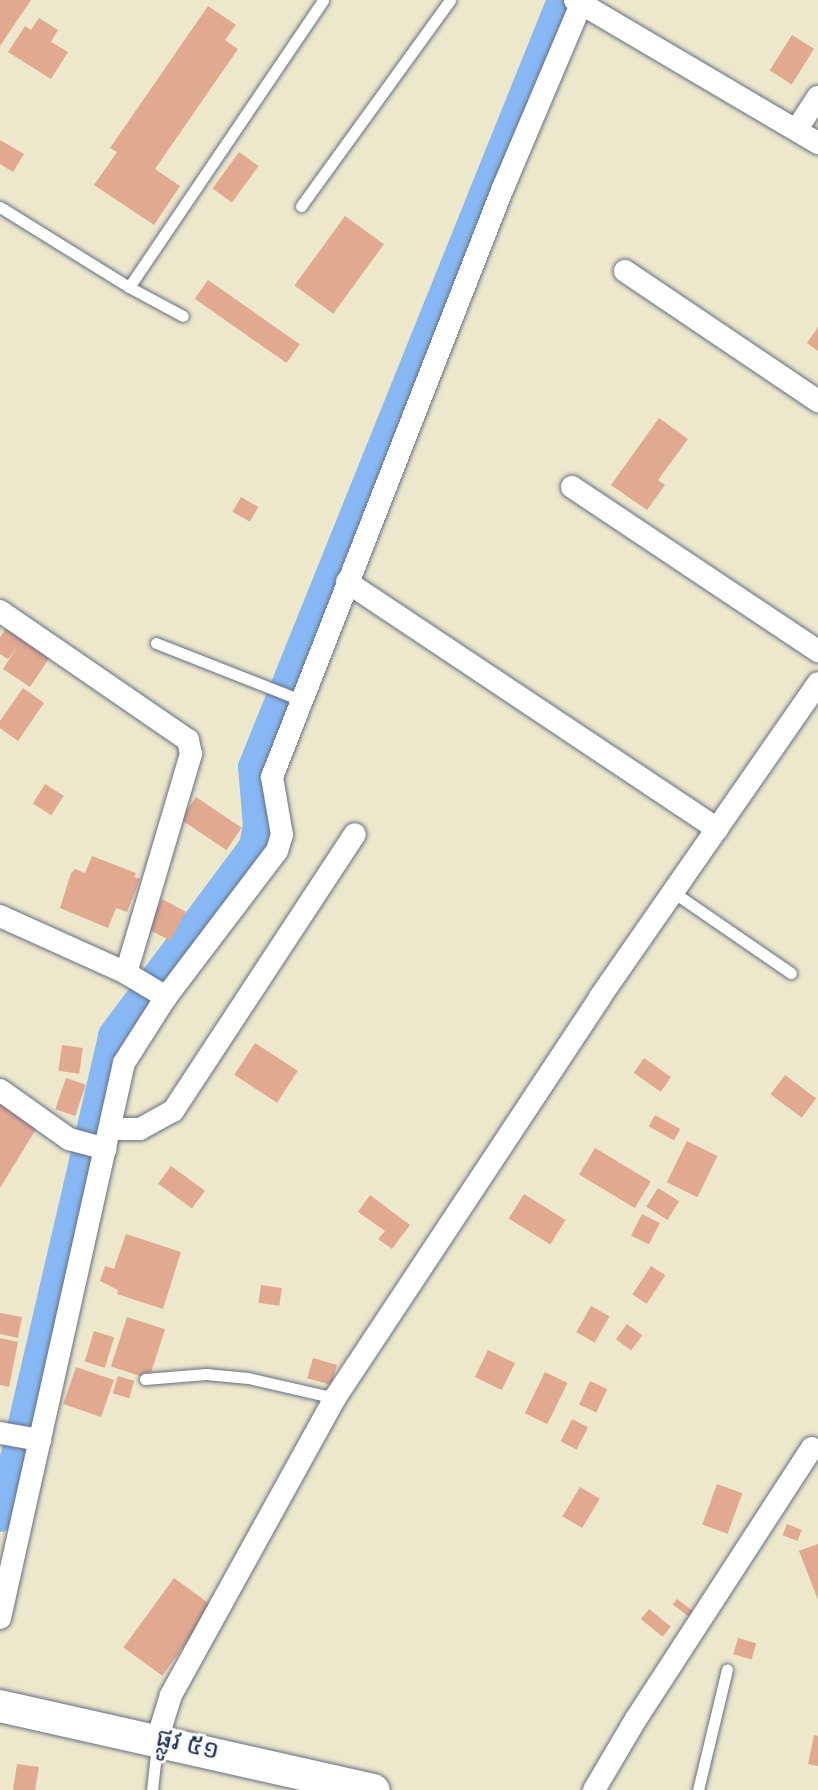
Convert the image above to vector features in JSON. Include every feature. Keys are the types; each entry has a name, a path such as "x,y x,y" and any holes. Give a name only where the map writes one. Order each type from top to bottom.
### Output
{"main road":[{"name":"ផ្លូវ ៥១","path":"0,1706 374,1790"}],"street":[{"path":"146,986 277,851 282,835 272,777 297,698 347,582 578,2 818,143"},
{"path":"797,129 818,97"},
{"path":"625,271 818,401"},
{"path":"572,487 818,651"},
{"path":"347,582 717,829"},
{"path":"0,611 188,740 191,754 146,986 19,1436 0,1618"},
{"path":"157,1740 171,1695 335,1398 673,892 818,683"},
{"path":"0,1090 69,1139 103,1141 140,1129 173,1111 355,834"},
{"path":"0,916 146,986"},
{"path":"594,1790 636,1719 812,1448"}],"lane":[{"path":"129,287 323,0"},
{"path":"301,206 450,0"},
{"path":"0,207 129,287 183,316"},
{"path":"156,643 297,698"},
{"path":"673,892 791,973"},
{"path":"145,1379 206,1374 248,1378 335,1398"},
{"path":"698,1790 727,1669"},
{"path":"152,1790 157,1740"}],"building":[{"path":"0,0 31,0 0,46"},
{"path":"208,6 236,25 225,40 238,49 155,169 180,186 154,225 94,185 117,152 110,148"},
{"path":"39,18 58,30 51,42 68,52 51,79 8,52 25,26 31,30"},
{"path":"792,35 814,49 792,84 770,71"},
{"path":"0,140 24,154 13,172 0,164"},
{"path":"239,152 258,166 232,203 213,188"},
{"path":"345,216 384,244 333,314 294,286"},
{"path":"208,280 300,344 287,363 195,299"},
{"path":"818,327 818,351 807,343"},
{"path":"659,418 688,439 658,480 665,485 647,510 611,485"},
{"path":"241,497 258,507 250,522 233,512"},
{"path":"6,629 52,654 30,687 3,669 17,647 8,659 0,654 0,637"},
{"path":"23,688 44,703 18,741 0,728 0,721"},
{"path":"45,784 64,796 51,815 33,804"},
{"path":"196,797 242,828 226,850 181,819"},
{"path":"92,856 136,873 134,877 140,879 127,912 116,908 108,928 60,908 71,873 75,869 85,873"},
{"path":"162,899 186,912 170,941 147,928"},
{"path":"255,1043 298,1071 277,1103 234,1075"},
{"path":"62,1045 83,1048 79,1074 58,1071"},
{"path":"644,1058 671,1077 661,1092 634,1073"},
{"path":"785,1075 816,1098 802,1118 771,1094"},
{"path":"66,1078 86,1085 75,1116 55,1109"},
{"path":"0,1096 41,1121 0,1188"},
{"path":"655,1115 680,1129 674,1140 649,1126"},
{"path":"687,1141 718,1156 697,1197 667,1182"},
{"path":"595,1148 651,1181 635,1208 579,1175"},
{"path":"171,1166 205,1191 192,1208 158,1184"},
{"path":"658,1188 679,1201 668,1220 646,1207"},
{"path":"524,1194 566,1220 550,1245 509,1219"},
{"path":"370,1195 410,1225 392,1249 378,1239 385,1231 358,1212"},
{"path":"642,1214 660,1223 649,1244 631,1235"},
{"path":"126,1234 181,1252 163,1309 117,1294 118,1290 100,1281 105,1266 114,1269"},
{"path":"651,1266 665,1275 647,1304 632,1295"},
{"path":"261,1285 282,1288 279,1306 258,1303"},
{"path":"591,1306 609,1316 595,1342 576,1332"},
{"path":"0,1313 22,1317 18,1338 0,1334"},
{"path":"127,1317 165,1329 149,1379 111,1366"},
{"path":"627,1324 642,1335 631,1351 616,1339"},
{"path":"94,1331 114,1337 105,1368 85,1362"},
{"path":"0,1338 18,1342 9,1387 0,1385"},
{"path":"488,1350 515,1363 502,1390 475,1377"},
{"path":"313,1358 337,1365 331,1385 307,1378"},
{"path":"76,1367 114,1380 101,1417 63,1404"},
{"path":"545,1372 567,1383 547,1424 525,1413"},
{"path":"118,1376 134,1381 129,1398 113,1393"},
{"path":"590,1381 607,1389 596,1413 579,1405"},
{"path":"572,1419 588,1427 577,1449 561,1441"},
{"path":"717,1484 742,1493 728,1534 702,1524"},
{"path":"580,1487 600,1499 582,1528 562,1516"},
{"path":"787,1524 802,1530 797,1541 783,1535"},
{"path":"818,1544 818,1600 799,1551"},
{"path":"174,1578 213,1606 162,1676 123,1648"},
{"path":"677,1599 697,1614 693,1620 673,1605"},
{"path":"649,1609 671,1627 663,1637 641,1619"},
{"path":"738,1638 756,1643 752,1660 733,1654"},
{"path":"814,1735 818,1736 818,1766 808,1764"},
{"path":"17,1764 39,1767 35,1790 13,1790"}],"waterway":[{"path":"0,1518 112,1035 253,846 257,826 252,767 561,0"}]}
